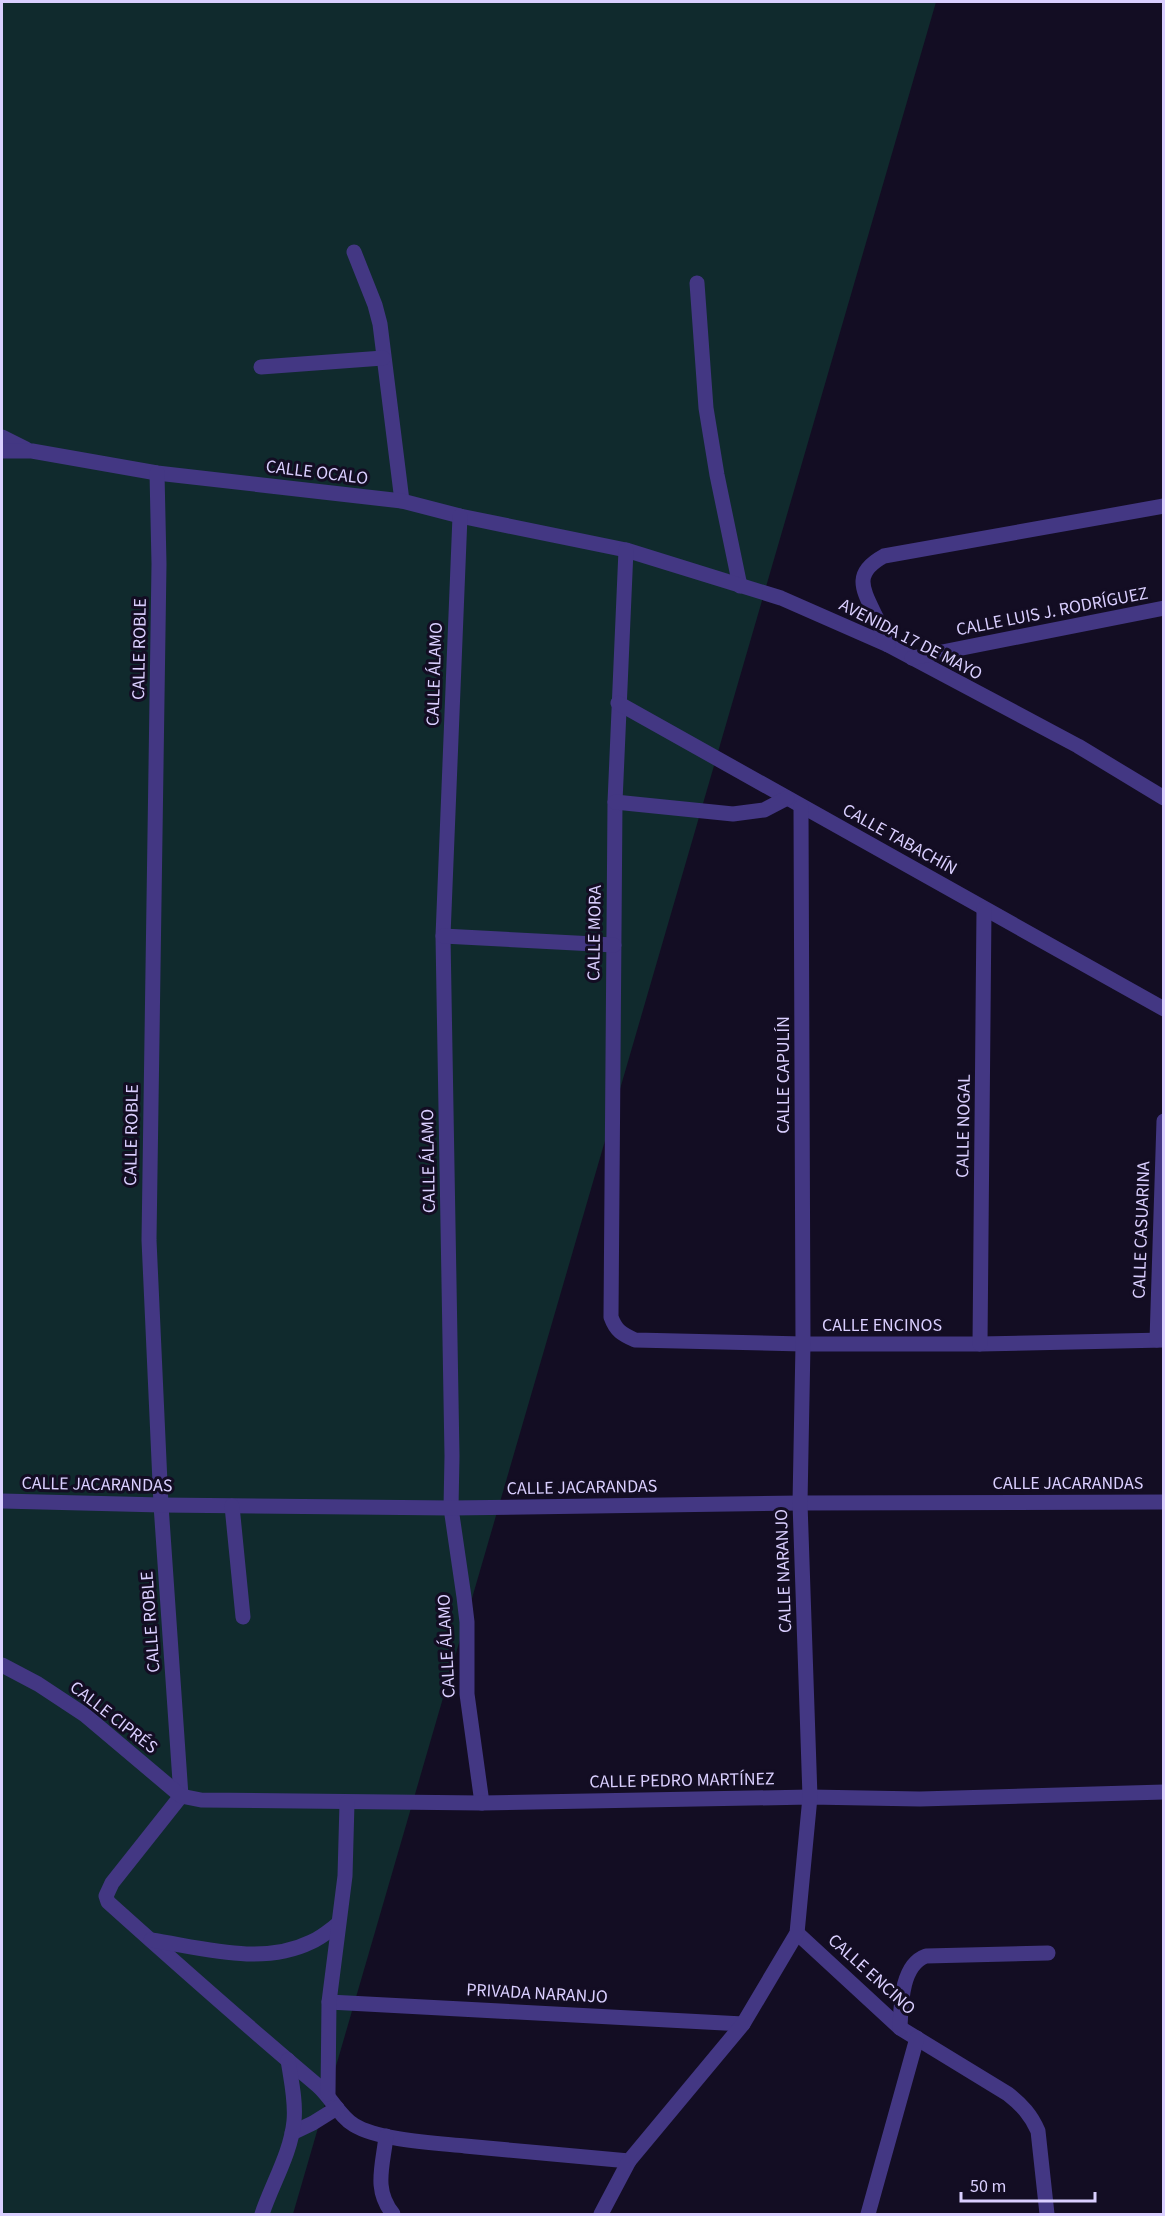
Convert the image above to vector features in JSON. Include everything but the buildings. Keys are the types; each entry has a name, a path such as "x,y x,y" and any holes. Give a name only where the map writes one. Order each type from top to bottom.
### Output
{"street":[{"path":"354,252 380,324 402,501"},
{"path":"697,283 706,408 740,586"},
{"path":"261,368 383,358"},
{"path":"2,437 32,452"},
{"name":"CALLE OCALO","path":"2,451 32,452 157,473 402,501 460,516 626,550"},
{"name":"CALLE ROBLE","path":"157,473 159,564 149,1240 162,1505 182,1796"},
{"path":"888,645 862,584 866,571 872,563 884,556 1164,506"},
{"name":"CALLE ÁLAMO","path":"460,516 443,936 451,1508 466,1614 467,1694 482,1803"},
{"name":"AVENIDA 17 DE MAYO","path":"626,550 781,598 888,645 1078,746 1164,798"},
{"name":"CALLE MORA","path":"610,1317 615,802 626,550"},
{"name":"CALLE LUIS J. RODRÍGUEZ","path":"912,658 1164,609"},
{"name":"CALLE TABACHÍN","path":"618,703 1164,1010"},
{"path":"615,802 733,814 764,810 787,798"},
{"name":"CALLE CAPULÍN","path":"801,807 803,1344"},
{"name":"CALLE NOGAL","path":"980,1344 984,909"},
{"path":"443,936 614,945"},
{"name":"CALLE CASUARINA","path":"1160,1340 1164,1121"},
{"name":"CALLE ENCINOS","path":"610,1317 621,1334 635,1340 803,1344 980,1344 1160,1340"},
{"name":"CALLE NARANJO","path":"803,1344 800,1503 810,1797"},
{"name":"CALLE JACARANDAS","path":"2,1501 451,1508 800,1503 1164,1502"},
{"path":"232,1506 243,1617"},
{"name":"CALLE CIPRÉS","path":"2,1665 38,1684 85,1715 182,1796 201,1800"},
{"name":"CALLE PEDRO MARTÍNEZ","path":"201,1800 482,1803 810,1797 920,1799 1164,1792"},
{"path":"182,1796 112,1883 106,1896 108,1902 328,2094 337,2108 354,2126 386,2136 422,2142 629,2161"},
{"path":"601,2214 629,2161 743,2024 797,1933 810,1797"},
{"path":"328,2094 329,2002 345,1876 347,1803"},
{"path":"150,1940 264,1955 312,1942 338,1924"},
{"name":"CALLE ENCINO","path":"797,1933 900,2028 1008,2094 1025,2108 1038,2132 1047,2214"},
{"path":"900,2028 903,1993 909,1972 919,1958 1048,1953"},
{"name":"PRIVADA NARANJO","path":"329,2002 743,2024"},
{"path":"868,2214 917,2038"},
{"path":"262,2214 292,2133 293,2098 288,2060"},
{"path":"292,2133 314,2123 337,2108"},
{"path":"386,2136 380,2189 385,2205 393,2214"}],"green space":[{"path":"2,2 936,2 293,2214 2,2214"}]}
